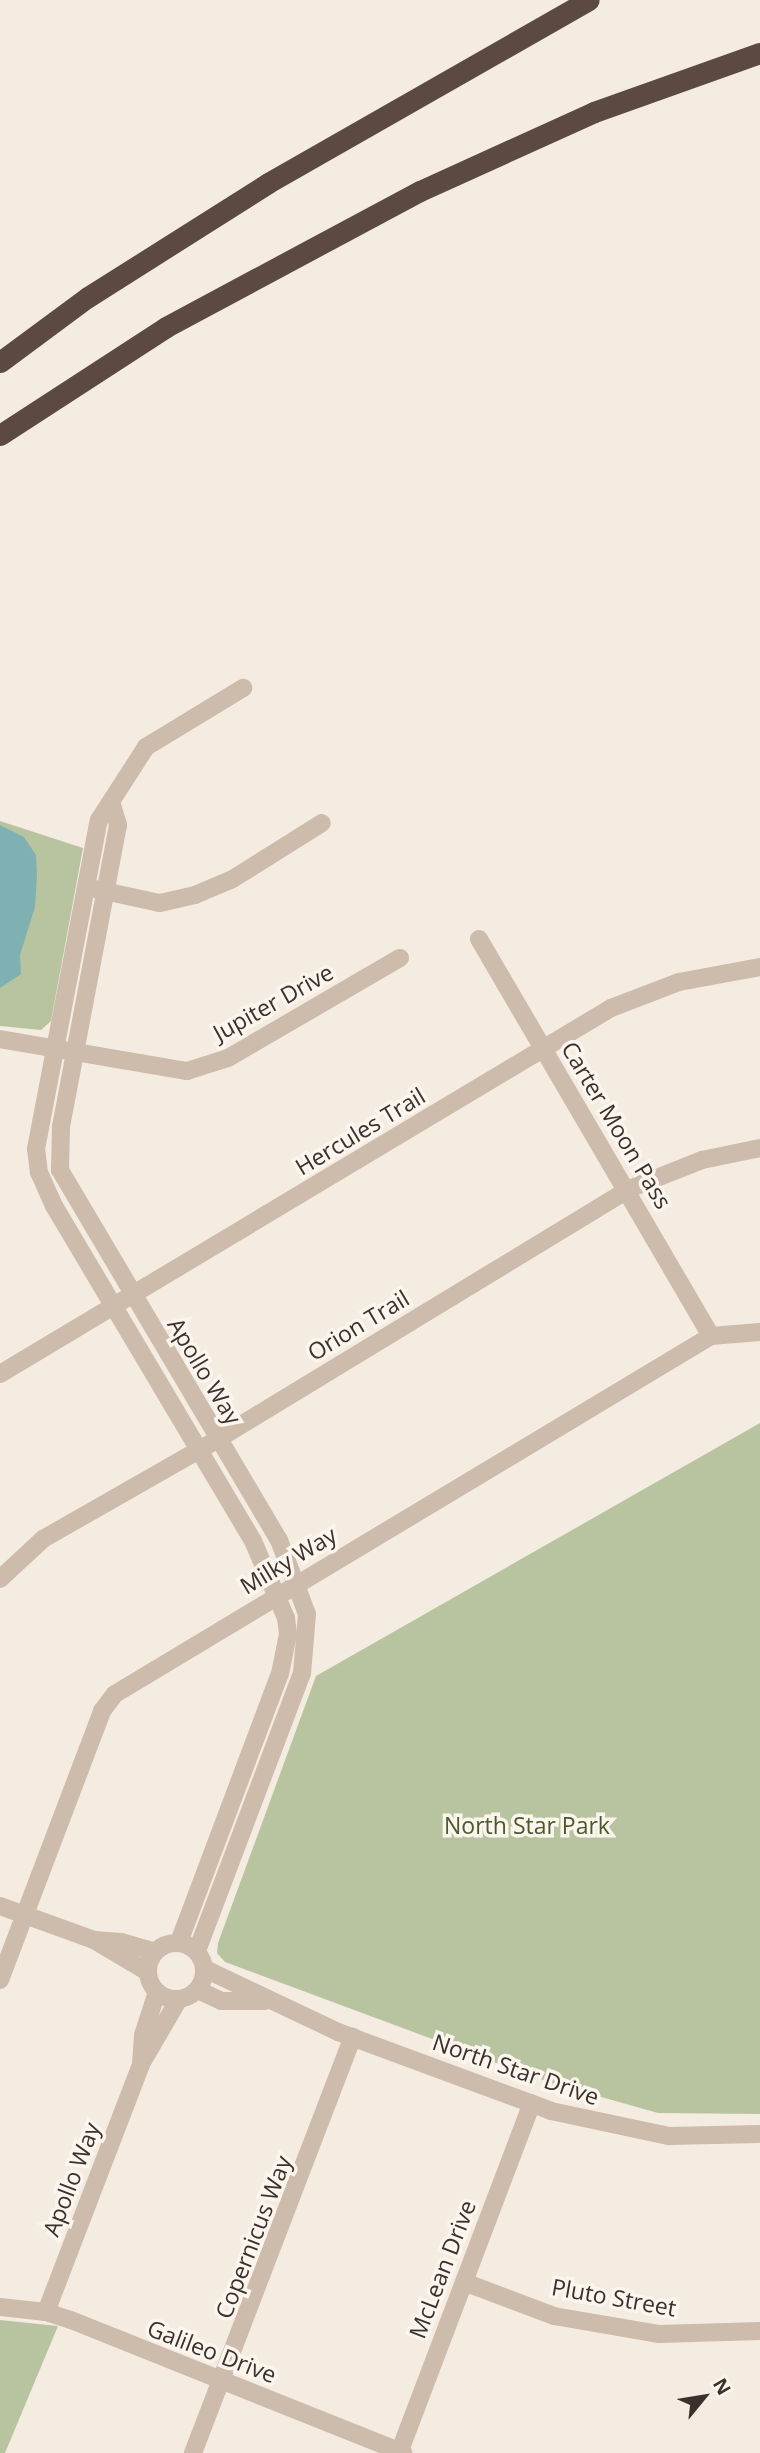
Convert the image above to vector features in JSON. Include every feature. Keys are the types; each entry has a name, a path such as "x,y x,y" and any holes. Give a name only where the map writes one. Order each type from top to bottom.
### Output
{"highway":[{"path":"0,362 88,297 268,183 589,0"},
{"path":"0,435 166,327 409,197 594,112 760,53"}],"street":[{"name":"Apollo Way","path":"179,1942 280,1674 288,1634 279,1595 199,1450 112,1310 39,1172 37,1135 55,1048 118,825 112,805 120,783 146,747 243,688"},
{"path":"98,890 160,903 195,895 231,880 322,823"},
{"name":"Apollo Way","path":"98,890 76,1052 58,1142 60,1170 132,1298 283,1548 307,1614 302,1673 197,1951"},
{"name":"Carter Moon Pass","path":"479,939 542,1050 629,1188 711,1336"},
{"name":"Jupiter Drive","path":"0,1039 187,1071 228,1058 400,958"},
{"name":"Hercules Trail","path":"0,1374 112,1310 542,1050 647,991 760,967"},
{"name":"Orion Trail","path":"0,1579 43,1539 218,1439 629,1188 702,1160 760,1148"},
{"name":"Milky Way","path":"0,1980 107,1702 126,1685 711,1336 760,1332"},
{"path":"0,1906 94,1940 148,1972 157,1992 179,1999 198,1990 205,1969 197,1951 179,1942 155,1952 121,1942 94,1940"},
{"path":"148,1972 155,1952"},
{"name":"North Star Drive","path":"205,1969 265,2001 353,2037 532,2103 635,2131 706,2137 760,2134"},
{"name":"North Star Drive","path":"198,1990 222,2001 265,2001"},
{"name":"Apollo Way","path":"142,2064 143,2035 157,1992"},
{"name":"Apollo Way","path":"46,2312 142,2064 179,1999"},
{"name":"Copernicus Way","path":"193,2453 224,2381 353,2037"},
{"name":"McLean Drive","path":"401,2452 532,2103"},
{"name":"Pluto Street","path":"464,2282 555,2316 659,2334 760,2332"},
{"name":"Galileo Drive","path":"0,2307 46,2312 401,2452"}],"green space":[{"path":"0,821 83,848 51,1021 41,1030 0,1026"},
{"name":"North Star Park","path":"760,1423 760,2114 658,2113 548,2082 225,1962 217,1953 218,1943 316,1676"},
{"path":"0,2320 58,2326 5,2453 0,2453"}],"water":[{"path":"0,825 24,837 36,855 37,875 35,907 20,955 21,974 0,988"}]}
